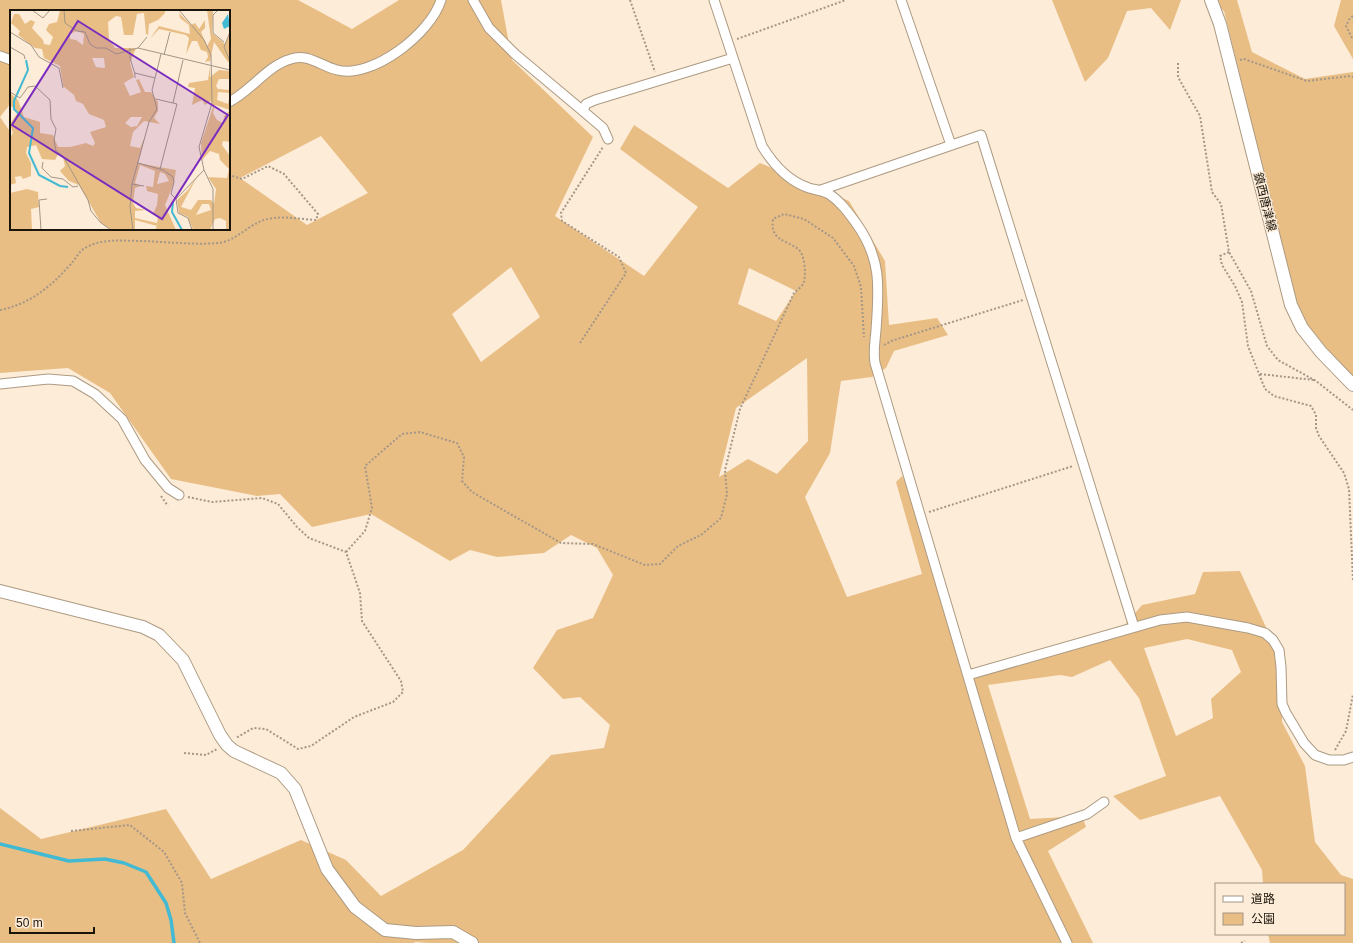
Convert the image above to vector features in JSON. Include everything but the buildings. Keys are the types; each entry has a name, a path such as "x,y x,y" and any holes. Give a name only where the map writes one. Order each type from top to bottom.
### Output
{"street":[{"path":"230,101 242,94 278,64 292,58 307,58 338,70 359,70 385,61 419,34 438,9 441,0"},
{"path":"473,0 489,28 515,54 603,128 608,139"},
{"path":"714,0 762,146 770,160 790,179 809,188 821,190 833,197 846,210 864,235 872,252 877,270 878,300 876,337 873,351 875,364 1016,838 1067,943"},
{"path":"901,0 952,145"},
{"name":"鎮西唐津線","path":"1211,0 1220,24 1292,304 1302,328 1321,352 1353,385"},
{"path":"0,56 10,60"},
{"path":"583,111 586,104 595,100 733,58"},
{"path":"821,190 981,135 1134,627"},
{"path":"0,384 48,379 73,381 95,394 122,419 145,460 168,488 179,495"},
{"path":"0,591 136,625 159,635 183,660 226,745 234,751 281,773 295,789 327,869 355,907 385,930 416,933 453,932 472,943"},
{"path":"968,675 1160,620 1187,617 1248,628 1265,634 1273,640 1279,650 1282,667 1282,704 1304,743 1315,755 1329,760 1344,760 1353,757"},
{"path":"1016,838 1087,814 1104,802"}],"path":[{"path":"630,0 658,81"},
{"path":"728,42 846,0"},
{"path":"1353,16 1350,18 1346,26 1353,40"},
{"path":"1229,61 1244,59 1307,81 1350,76 1353,77"},
{"path":"1178,63 1178,77 1200,116 1212,192 1221,204 1229,252 1251,291 1267,346 1278,360 1316,381 1353,410"},
{"path":"580,343 626,273 619,257 562,221 561,213 608,139"},
{"path":"0,310 26,301 48,288 70,266 79,251 90,245 109,240 196,244 221,243 238,235 259,222 272,218 316,220 318,214 284,174 268,166 242,179 230,175"},
{"path":"346,552 365,531 372,508 365,466 402,434 420,432 457,443 464,457 462,481 472,492 561,543 593,544 645,565 660,564 678,546 701,535 721,518 727,494 725,470 740,409 794,293 804,282 805,263 799,250 777,238 772,227 773,219 784,214 804,219 833,238 854,266 861,286 865,349 873,351 891,342 1031,297"},
{"path":"1229,252 1220,256 1222,265 1235,286 1242,302 1248,346 1265,389 1274,396 1311,406 1316,415 1316,428 1344,473 1349,489 1353,581"},
{"path":"1260,374 1316,381"},
{"path":"920,515 1083,463"},
{"path":"179,495 212,502 262,498 278,504 297,527 309,538 346,552"},
{"path":"184,753 206,755 226,745 253,728 266,729 298,749 311,746 354,717 393,702 403,692 401,680 362,622 360,593 346,552"},
{"path":"1329,760 1346,731 1353,694"},
{"path":"71,831 130,825 164,852 182,883 185,913 200,943"},
{"path":"1241,943 1245,941"}],"green space":[{"path":"0,0 298,0 352,29 399,0 501,0 512,60 593,137 555,216 644,276 698,207 620,149 634,125 728,188 760,163 849,201 885,261 889,325 937,318 948,335 894,351 886,368 872,377 841,381 830,453 805,497 847,597 922,574 896,482 902,476 923,515 965,675 1118,633 1142,605 1195,594 1203,572 1240,571 1282,662 1282,722 1305,766 1315,842 1341,875 1353,879 1353,943 1270,943 1268,935 1345,935 1345,883 1263,883 1262,870 1220,796 1140,820 1113,796 1166,776 1139,698 1110,660 1072,677 1060,675 988,685 1030,819 1082,816 1086,827 1048,851 1093,943 0,943 0,808 41,839 166,809 211,879 301,840 346,860 381,896 463,850 551,755 604,748 610,725 580,697 563,699 533,668 557,630 593,618 613,575 597,548 571,535 544,553 497,557 470,550 450,561 371,514 312,527 280,494 257,496 171,479 110,393 68,368 0,373","holes":["321,136 368,193 307,225 240,178","511,267 540,317 481,362 452,314","749,268 796,291 776,321 738,304","807,358 808,441 777,474 748,459 719,477 736,408","1187,639 1232,650 1241,672 1211,699 1213,718 1176,736 1144,648"]},
{"path":"1052,0 1181,0 1170,30 1151,8 1127,11 1108,58 1085,82"},
{"path":"1213,0 1237,0 1252,52 1305,79 1353,72 1353,378 1312,334 1294,296 1224,11"},
{"path":"1341,0 1353,0 1353,59 1334,26"}],"waterway":[{"path":"0,844 69,861 105,859 124,863 146,872 166,903 171,920 174,943"}]}
